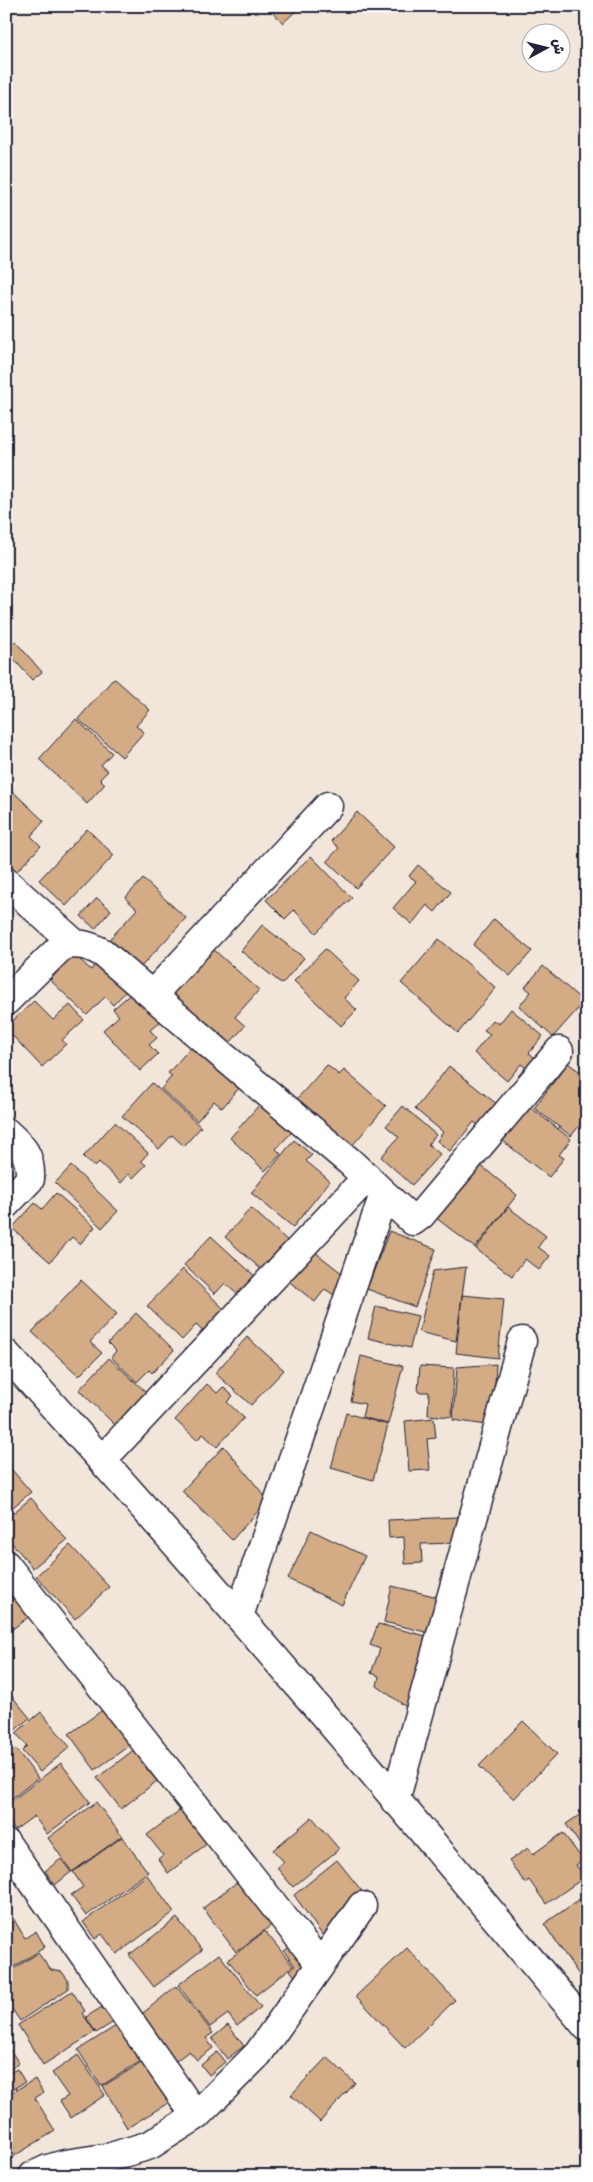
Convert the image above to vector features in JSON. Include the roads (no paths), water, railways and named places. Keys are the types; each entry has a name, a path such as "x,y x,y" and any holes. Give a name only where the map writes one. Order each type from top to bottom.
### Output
{"street":[{"path":"152,995 328,806"},
{"path":"6,882 74,943"},
{"path":"6,1001 62,946 74,943 89,945 103,952 375,1186 413,1221 421,1215 559,1051"},
{"path":"6,1132 23,1147 31,1164 30,1179 6,1204"},
{"path":"102,1460 375,1186"},
{"path":"240,1616 375,1186"},
{"path":"396,1801 522,1341"},
{"path":"6,1354 240,1616 587,2028"},
{"path":"6,1565 320,1964"},
{"path":"6,1843 196,2116"},
{"path":"44,2173 111,2157 150,2145 196,2116 258,2054 362,1906"}]}
